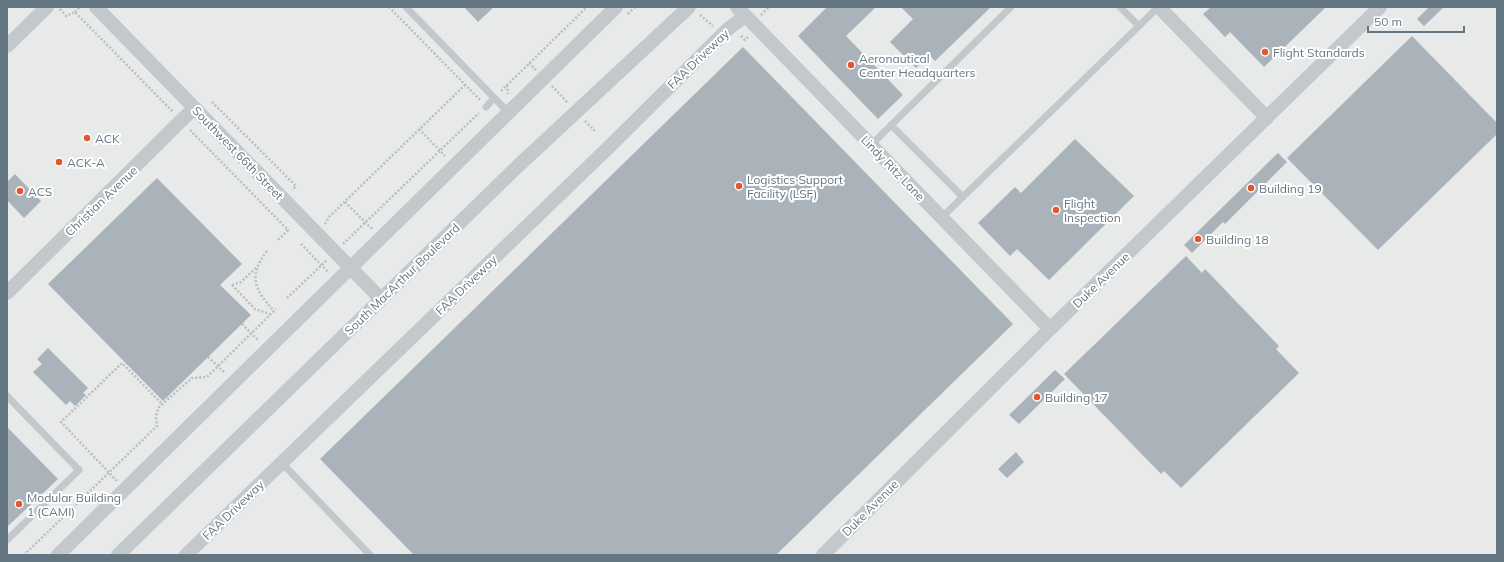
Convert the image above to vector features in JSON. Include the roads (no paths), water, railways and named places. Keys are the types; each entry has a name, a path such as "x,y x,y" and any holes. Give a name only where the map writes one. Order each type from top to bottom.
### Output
{"street":[{"path":"7,46 53,7"},
{"name":"Southwest 66th Street","path":"96,7 381,299"},
{"path":"58,555 616,7"},
{"path":"1158,7 1267,118"},
{"name":"Duke Avenue","path":"823,555 1050,329 1380,7"},
{"name":"Lindy Ritz Lane","path":"740,10 1050,329"},
{"name":"FAA Driveway","path":"186,555 728,29 740,10"},
{"name":"South MacArthur Boulevard","path":"118,555 518,166 694,11"},
{"name":"Christian Avenue","path":"7,293 194,108"}],"lane":[{"path":"406,7 508,112"},
{"path":"871,145 1011,7"},
{"path":"1120,7 1139,26"},
{"path":"941,218 1158,7"},
{"path":"486,107 494,98"},
{"path":"891,125 963,197"},
{"path":"7,396 80,470 7,540"},
{"path":"282,463 370,555"}],"place":[{"name":"Flight Standards","path":"1265,52"},
{"name":"Aeronautical Center Headquarters","path":"851,65"},
{"name":"ACK","path":"87,138"},
{"name":"ACK-A","path":"59,162"},
{"name":"Logistics Support Facility (LSF)","path":"739,186"},
{"name":"Building 19","path":"1251,188"},
{"name":"ACS","path":"20,191"},
{"name":"Flight Inspection","path":"1056,210"},
{"name":"Building 18","path":"1198,239"},
{"name":"Building 17","path":"1037,397"},
{"name":"Modular Building 1 (CAMI)","path":"19,504"}]}
